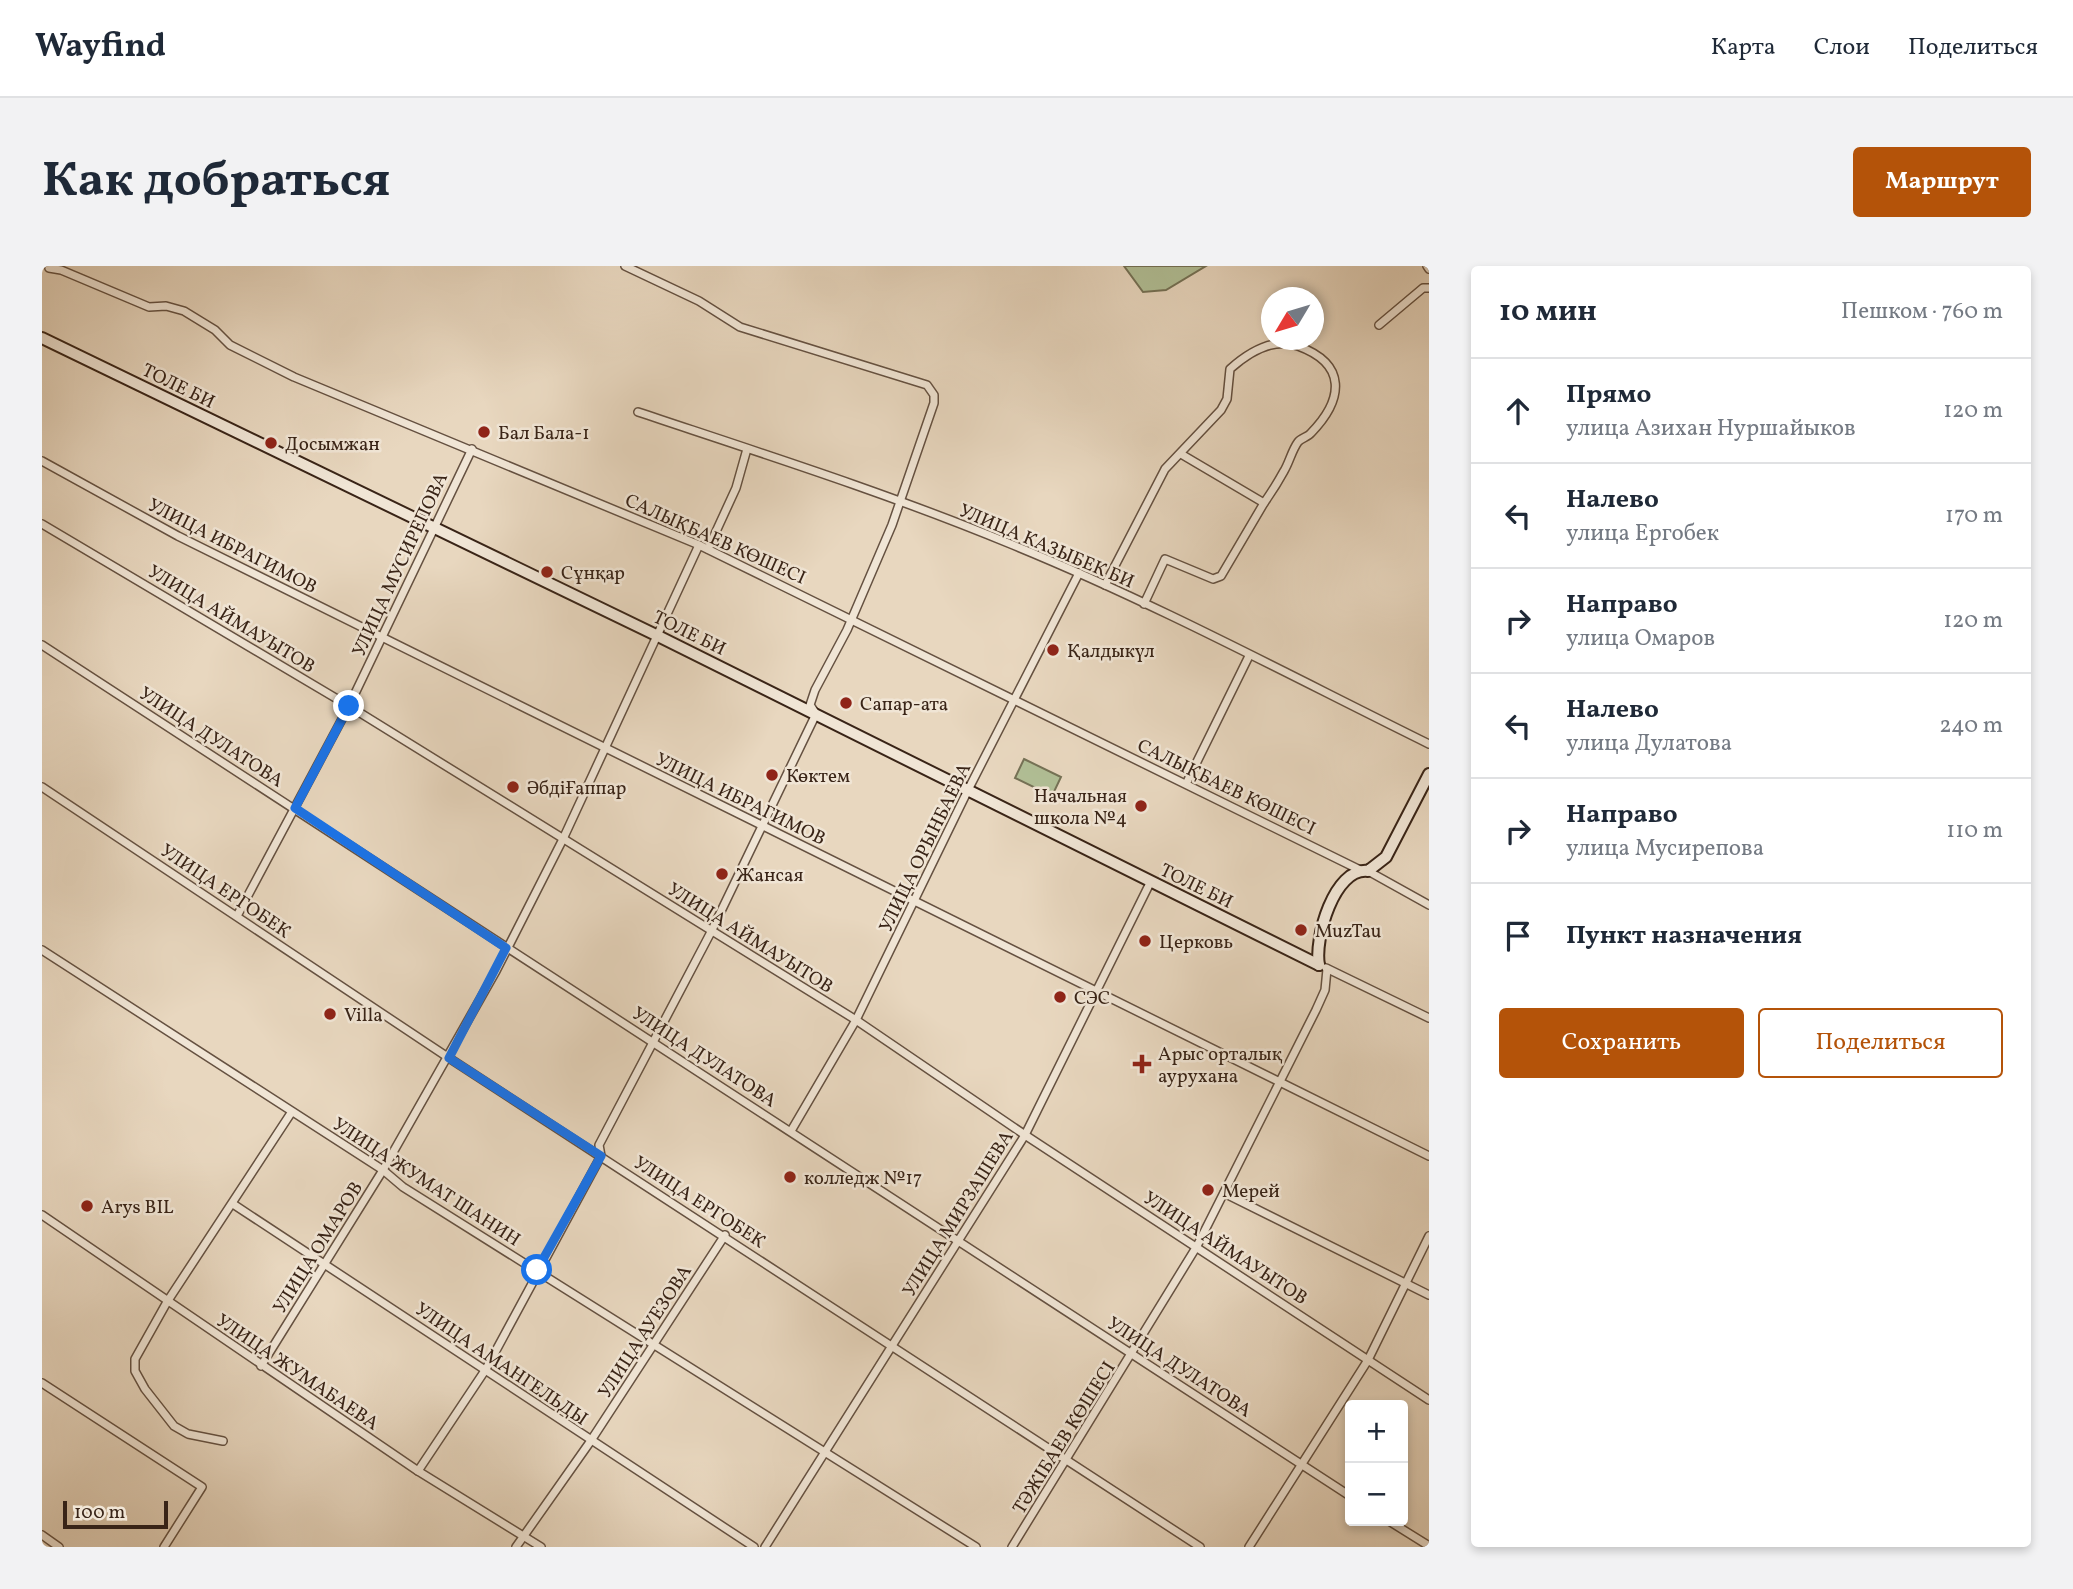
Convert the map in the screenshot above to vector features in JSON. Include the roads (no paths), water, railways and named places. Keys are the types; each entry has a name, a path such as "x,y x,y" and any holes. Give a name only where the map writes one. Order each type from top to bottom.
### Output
{"main road":[{"name":"ТОЛЕ БИ","path":"42,338 432,529 656,635 1323,967"},
{"path":"1323,967 1316,949 1325,918 1346,878 1386,857 1429,774"}],"street":[{"path":"418,1471 486,1369 537,1270 601,1156 599,1145 711,932 816,714 810,705 815,690 847,630 850,617 891,525 934,403 934,395 927,385 740,327 699,301 625,266"},
{"name":"САЛЫҚБАЕВ КӨШЕСІ","path":"48,270 61,270 149,307 166,306 184,311 249,356 708,549 1187,782 1429,905"},
{"path":"1379,325 1423,288 1429,288"},
{"path":"1105,585 1151,492 1165,470 1221,410 1227,399 1230,369 1246,354 1274,345 1294,344 1312,352 1333,371 1335,394 1325,416 1311,434 1298,441 1285,471 1221,576 1213,579 1169,558 1165,559 1144,604"},
{"name":"УЛИЦА КАЗЫБЕК БИ","path":"638,412 899,500 1079,573 1429,744"},
{"name":"УЛИЦА МУСИРЕПОВА","path":"237,916 349,706 472,449"},
{"path":"708,549 736,488 747,449"},
{"path":"1181,454 1264,503"},
{"name":"УЛИЦА ИБРАГИМОВ","path":"42,461 178,537 1429,1156"},
{"name":"УЛИЦА АЙМАУЫТОВ","path":"42,524 349,706 856,1020 1025,1135 1429,1399"},
{"name":"УЛИЦА ОМАРОВ","path":"261,1366 449,1058 563,839 699,545"},
{"name":"УЛИЦА ОРЫНБАЕВА","path":"791,1131 856,1020 968,790 1079,573"},
{"name":"УЛИЦА ДУЛАТОВА","path":"42,645 506,948 655,1041 1345,1493"},
{"path":"1187,782 1249,656"},
{"name":"УЛИЦА ЕРГОБЕК","path":"42,787 449,1058 725,1235 1200,1547"},
{"name":"УЛИЦА МИРЗАШЕВА","path":"765,1547 1025,1135 1151,881"},
{"name":"УЛИЦА ЖУМАТ ШАНИН","path":"42,950 383,1170 403,1187 976,1547"},
{"path":"1323,967 1429,1018"},
{"name":"ТӘЖІБАЕВ КӨШЕСІ","path":"1012,1547 1134,1354 1197,1246 1325,990 1323,967"},
{"path":"223,1441 188,1434 174,1426 135,1371 135,1359 167,1302 291,1112"},
{"path":"1224,1193 1429,1295"},
{"name":"УЛИЦА АМАНГЕЛЬДЫ","path":"233,1204 486,1369 590,1442 754,1547"},
{"name":"УЛИЦА ЖУМАБАЕВА","path":"42,1215 418,1471 541,1547"},
{"name":"УЛИЦА АУЕЗОВА","path":"516,1547 590,1442 725,1235"},
{"path":"1249,1547 1368,1360 1429,1236"},
{"path":"42,1382 202,1487 164,1547"},
{"path":"1398,1526 1429,1546"},
{"path":"42,1535 59,1547"}],"place":[{"name":"Бал Бала-1","path":"484,432"},
{"name":"Досымжан","path":"271,443"},
{"name":"Cұнқар","path":"547,572"},
{"name":"Қалдыкүл","path":"1053,650"},
{"name":"Сапар-ата","path":"846,703"},
{"name":"Көктем","path":"772,775"},
{"name":"ӘбдіҒаппар","path":"513,787"},
{"name":"Начальная школа №4","path":"1141,806"},
{"name":"Жансая","path":"722,874"},
{"name":"MuzTau","path":"1301,930"},
{"name":"Церковь","path":"1145,941"},
{"name":"СЭС","path":"1060,997"},
{"name":"Villa","path":"330,1014"},
{"name":"Арыс орталық аурухана","path":"1142,1064"},
{"name":"колледж №17","path":"790,1177"},
{"name":"Мерей","path":"1208,1190"},
{"name":"Arys BIL","path":"87,1206"}]}
